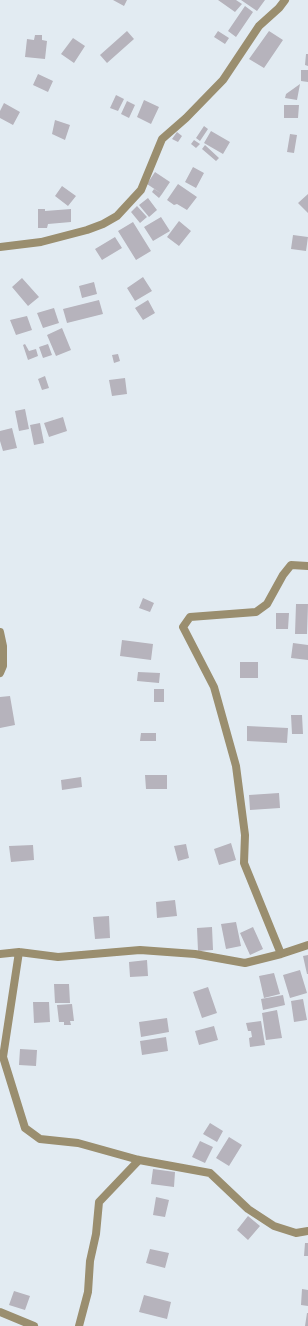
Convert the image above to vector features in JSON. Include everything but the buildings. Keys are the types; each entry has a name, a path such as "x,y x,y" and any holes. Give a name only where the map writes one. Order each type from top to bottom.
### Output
{"street":[{"path":"0,247 41,242 87,230 103,224 117,216 141,190 162,139 186,118 223,80 259,26 279,8 285,0"},
{"path":"282,954 244,863 244,835 236,766 214,687 183,627 190,617 256,612 267,604 283,575 291,565 308,566"},
{"path":"0,632 3,646 3,666 0,674"},
{"path":"0,954 20,952 58,957 140,950 195,954 245,963 282,954 308,945"},
{"path":"20,952 4,1057 25,1128 40,1139 78,1143 139,1160 210,1173 248,1209 274,1226 296,1233 308,1231"},
{"path":"79,1326 88,1292 90,1261 96,1234 99,1202 139,1160"},
{"path":"0,1312 34,1326"}]}
